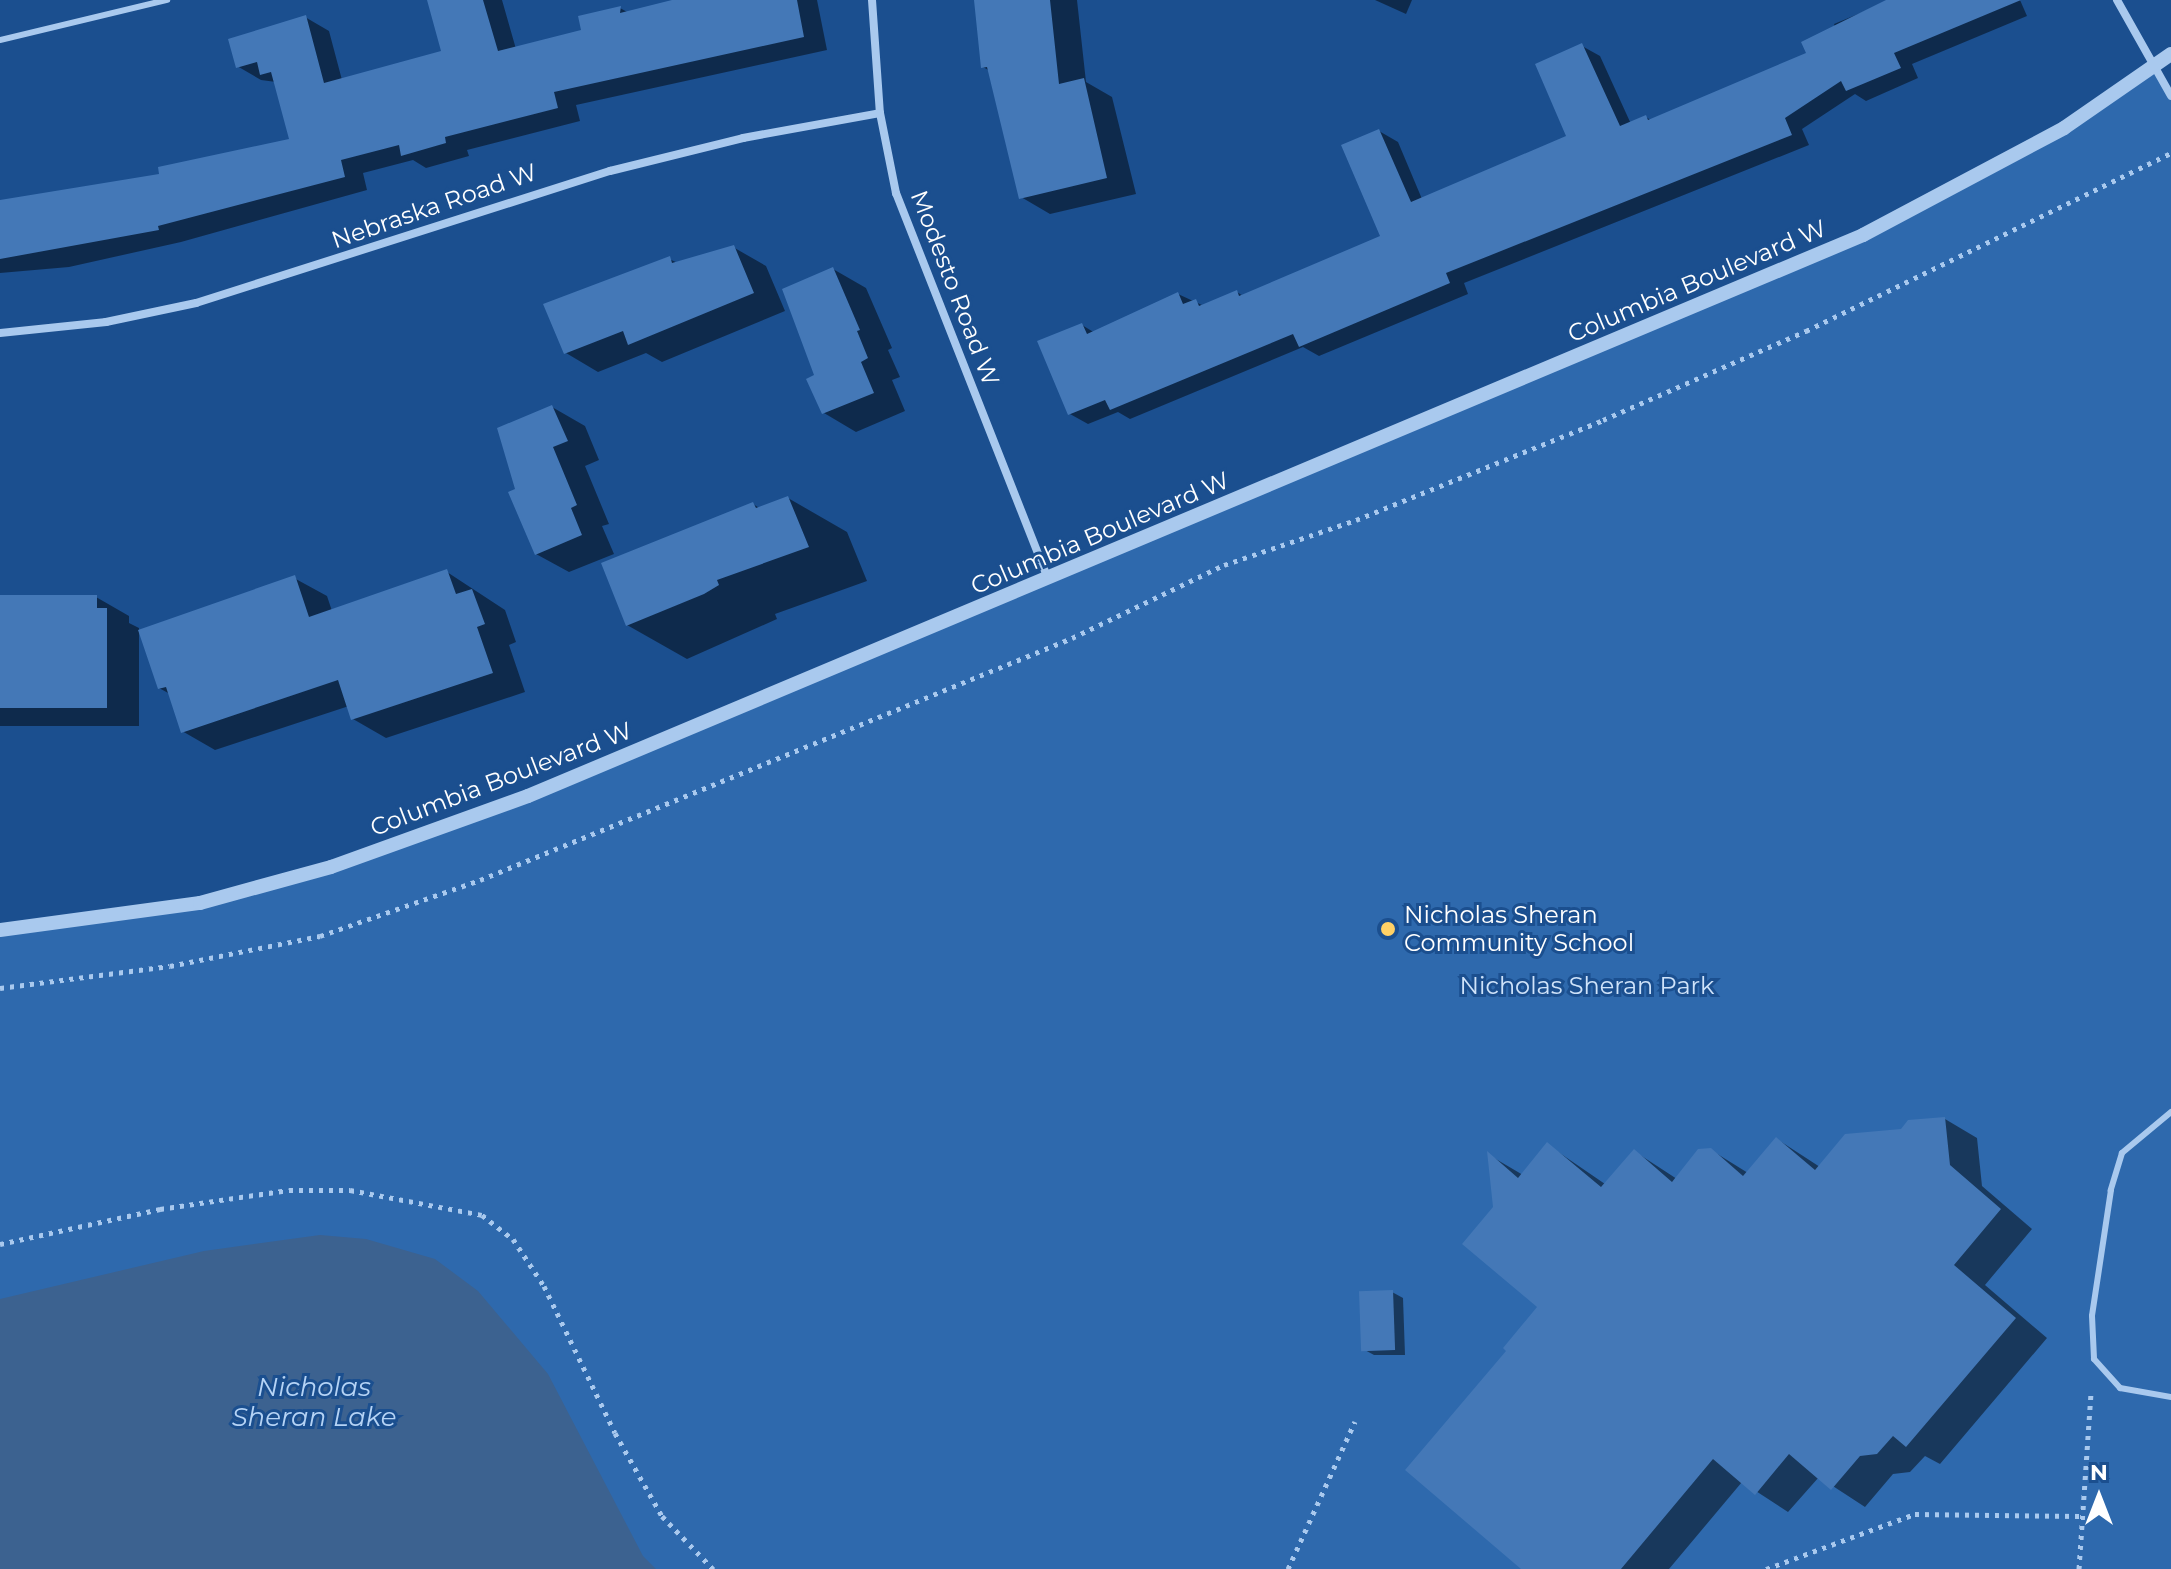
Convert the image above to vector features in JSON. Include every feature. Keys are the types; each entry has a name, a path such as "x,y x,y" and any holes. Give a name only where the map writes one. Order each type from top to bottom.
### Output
{"street":[{"name":"Modesto Road W","path":"872,0 880,113 896,193 1048,579"},
{"path":"2117,0 2171,96"},
{"name":"Columbia Boulevard W","path":"0,930 200,903 331,867 528,796 1863,235 2064,128 2171,54"},
{"name":"Nebraska Road W","path":"0,333 106,322 196,303 610,171 743,138 880,113"}],"lane":[{"path":"0,40 167,0"},
{"path":"2171,1112 2145,1129 2122,1153 2092,1316 2094,1359 2120,1388 2171,1397"}],"path":[{"path":"0,988 170,966 320,936 480,880 1072,638 1224,565 1356,520 1603,420 1806,331 2171,153"},
{"path":"0,1244 160,1209 289,1190 350,1190 482,1215 513,1239 544,1286 615,1433 662,1516 713,1569"},
{"path":"2079,1569 2080,1516 2094,1359"},
{"path":"1288,1569 1355,1421"},
{"path":"1766,1569 1915,1514 2080,1516"}],"green space":[{"name":"Nicholas Sheran Park","path":"2152,66 2171,96 2171,1569 0,1569 0,930 87,921 331,867 528,796 1863,235 2064,128"}],"water":[{"name":"Nicholas Sheran Lake","path":"320,1235 366,1239 435,1259 478,1291 548,1374 643,1556 656,1569 0,1569 0,1299 204,1251"}],"building":[{"path":"427,0 483,0 498,51 581,30 578,16 621,6 620,13 672,0 797,0 804,37 554,92 558,108 445,137 446,143 401,156 399,145 341,160 345,177 158,226 159,230 0,259 0,200 159,174 158,167 289,139 271,72 260,75 257,62 236,68 228,39 306,15 324,83 441,51"},
{"path":"974,0 1050,0 1059,84 1084,78 1107,178 1019,199 987,67 981,68"},
{"path":"1886,0 2021,0 1894,53 1901,68 1846,91 1841,81 1785,118 1792,135 1446,273 1450,283 1299,347 1293,334 1110,410 1105,400 1068,415 1037,341 1082,323 1087,334 1178,292 1183,304 1196,299 1199,306 1237,290 1239,296 1380,236 1341,145 1379,129 1411,202 1566,136 1535,64 1582,43 1620,126 1646,115 1648,120 1806,53 1801,42"},
{"path":"734,245 754,293 628,345 623,331 564,354 543,304 670,256 672,263"},
{"path":"833,267 860,330 857,331 868,358 861,362 874,393 822,414 806,379 814,375 782,289"},
{"path":"552,405 568,441 553,447 577,505 571,508 582,535 535,555 508,492 515,489 497,428"},
{"path":"788,496 809,547 717,580 719,585 704,594 626,626 601,563 753,502 756,508"},
{"path":"447,569 456,594 472,589 485,624 477,627 493,673 351,720 338,680 181,733 166,687 158,689 138,630 295,575 309,617"},
{"path":"0,595 97,595 97,608 107,608 107,708 0,708"},
{"path":"1945,1117 1950,1165 2001,1209 1954,1265 2016,1318 1906,1447 1893,1436 1877,1454 1860,1456 1831,1490 1789,1454 1755,1495 1713,1459 1621,1569 1521,1569 1405,1470 1506,1351 1503,1348 1537,1307 1462,1244 1493,1207 1487,1151 1518,1178 1547,1142 1601,1187 1634,1149 1672,1182 1698,1149 1711,1148 1743,1176 1776,1137 1815,1170 1845,1134 1901,1129 1908,1120"},
{"path":"1393,1290 1395,1350 1361,1351 1359,1291"}],"place":[{"name":"Nicholas Sheran Community School","path":"1388,929"}]}
